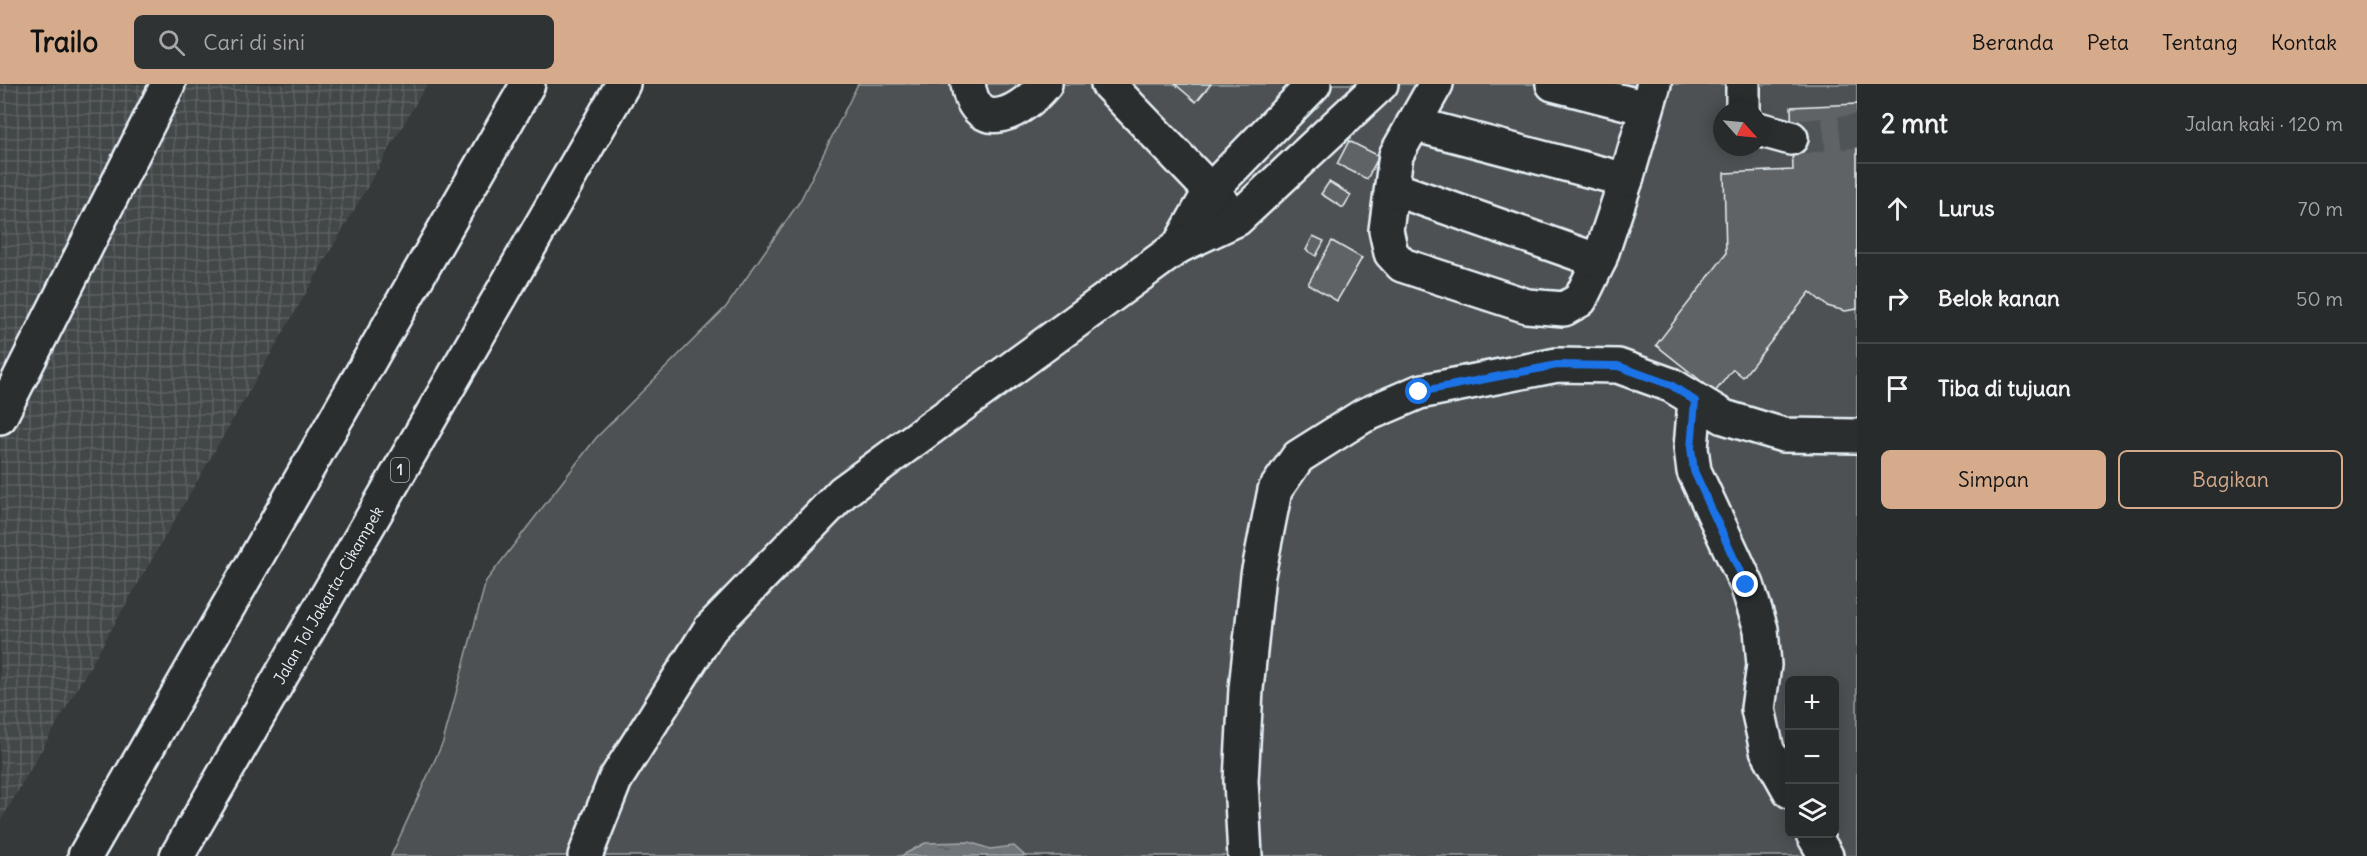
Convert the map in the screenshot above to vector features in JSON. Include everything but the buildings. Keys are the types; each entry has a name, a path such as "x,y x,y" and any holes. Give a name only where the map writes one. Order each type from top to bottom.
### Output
{"main road":[{"path":"0,417 168,84"},
{"path":"85,856 528,84"},
{"name":"Jalan Tol Jakarta–Cikampek","path":"177,856 623,84"},
{"path":"968,84 975,107 988,116 1007,115 1034,98 1045,84"},
{"path":"1108,84 1237,219"},
{"path":"1179,246 1211,190 1314,84"},
{"path":"585,856 615,780 711,628 843,492 1179,246 1237,219 1382,84"},
{"path":"1436,84 1396,155 1386,230 1391,253 1402,265 1527,306 1564,309 1580,300 1599,261 1626,180 1650,96 1553,84"},
{"path":"1743,84 1743,102"},
{"path":"1413,124 1626,180"},
{"path":"1767,131 1791,138"},
{"path":"1392,188 1599,261"},
{"path":"1245,856 1240,781 1245,689 1258,575 1275,490 1298,457 1363,416 1419,392 1557,365 1618,366 1671,385 1724,417 1783,435 1857,436"},
{"path":"1695,401 1691,448 1694,471 1746,585 1761,629 1764,665 1758,709 1767,750 1786,784"},
{"path":"1816,838 1826,856"}],"shaded area":[{"path":"0,84 427,84 0,822"},
{"path":"858,84 1857,84 1857,856 391,856 443,742 486,581 596,438 726,307 800,201"}],"water":[{"path":"969,842 990,849 1014,846 1025,856 901,856 925,843"}],"tunnel":[{"path":"1791,138 1857,131"}],"route":[{"path":"1419,392 1557,365 1618,366 1671,385 1695,401 1691,448 1694,471 1746,585"}]}
